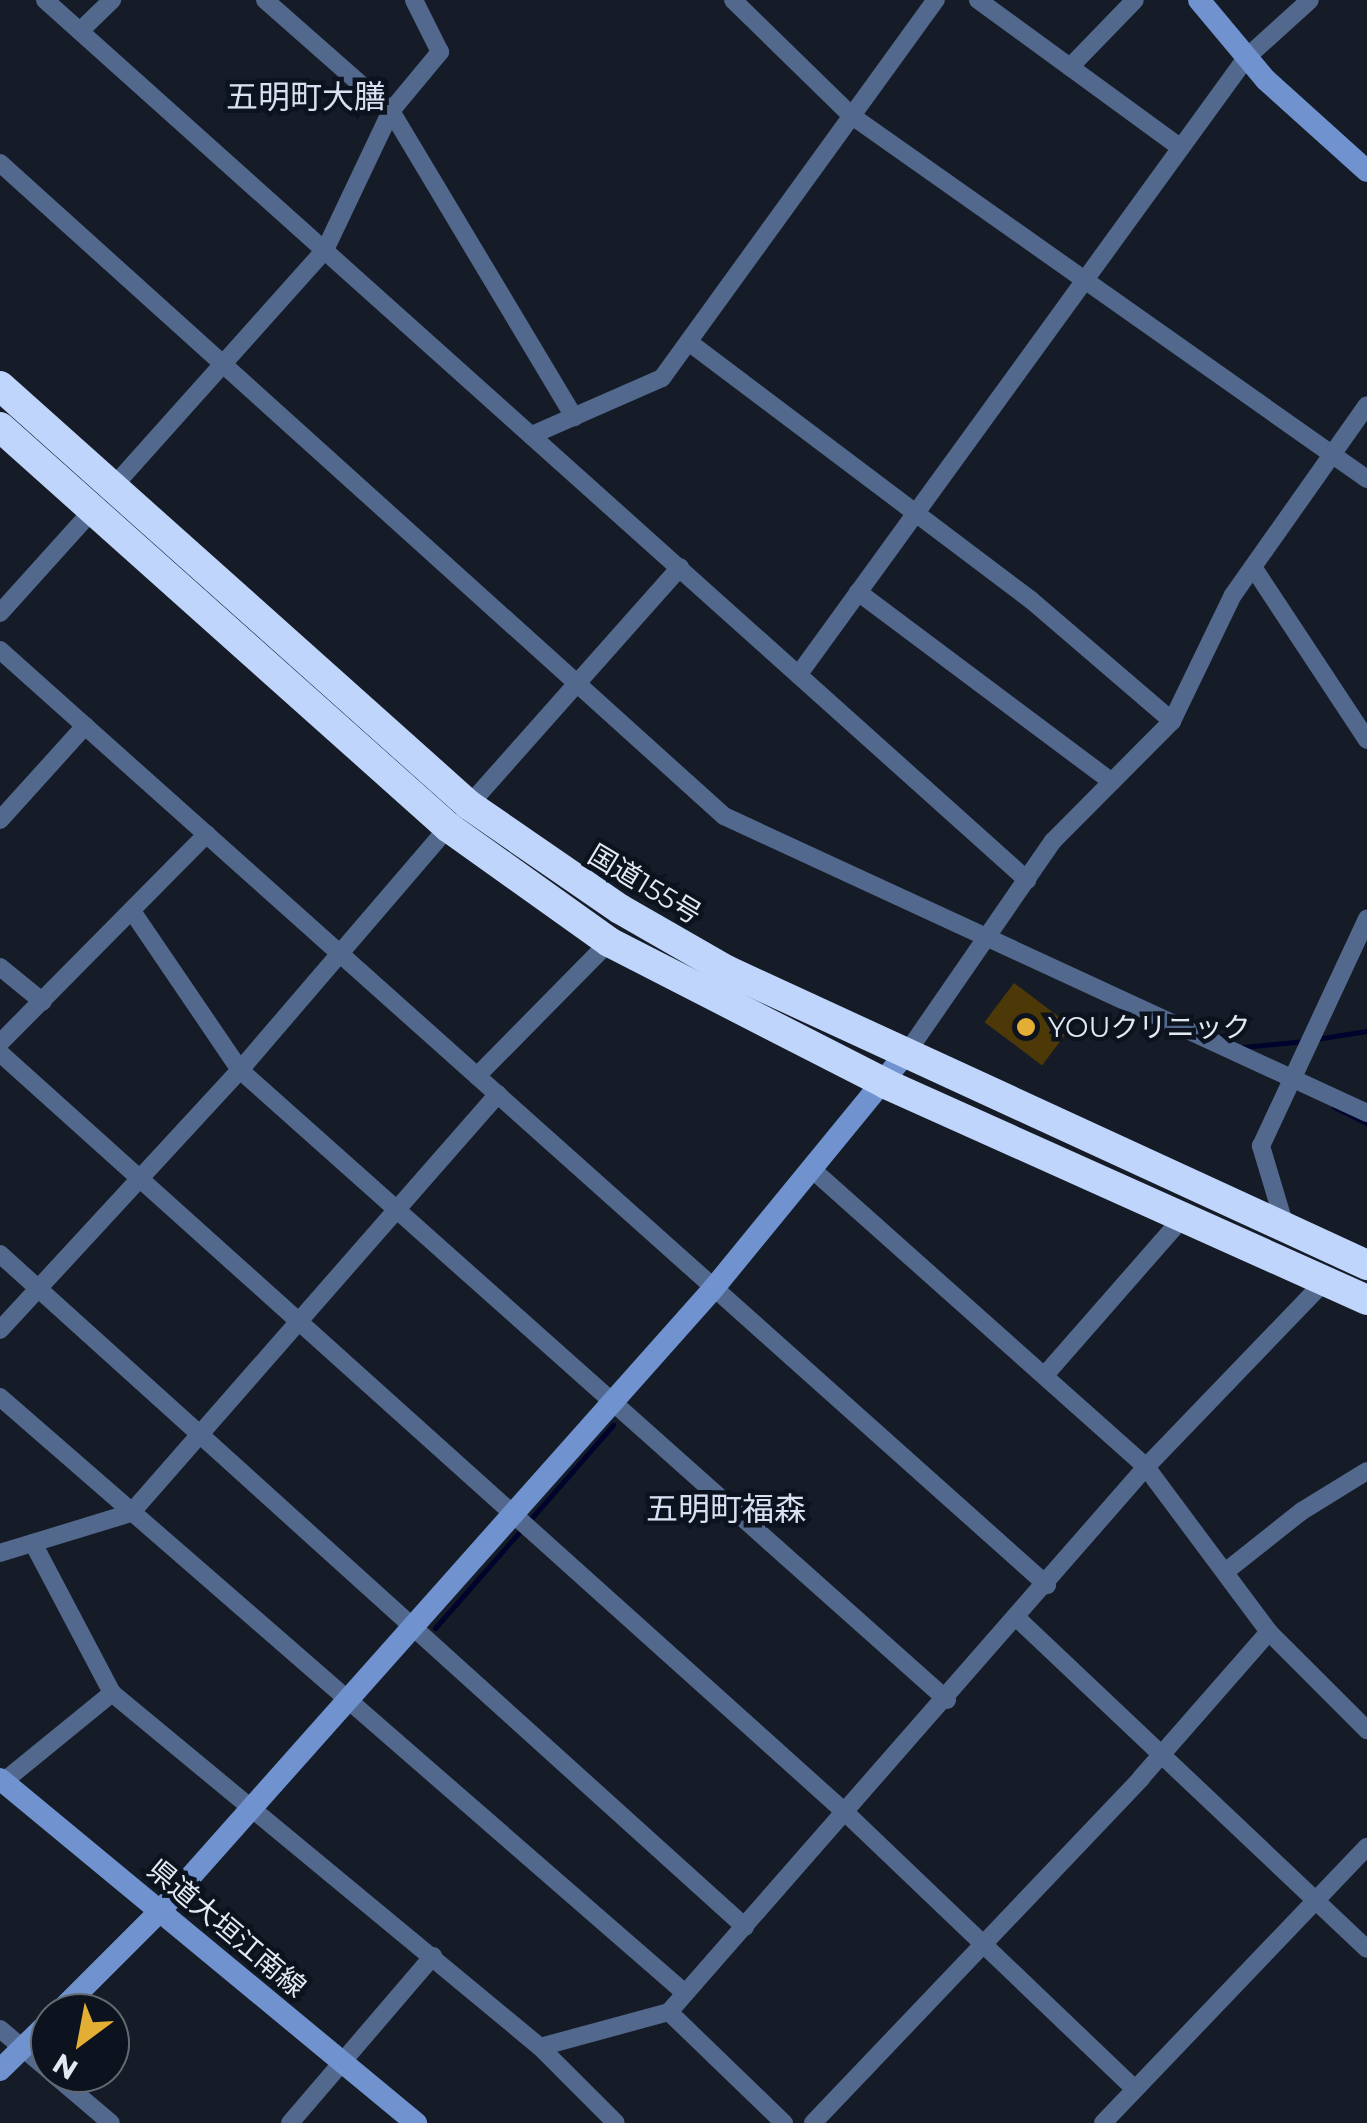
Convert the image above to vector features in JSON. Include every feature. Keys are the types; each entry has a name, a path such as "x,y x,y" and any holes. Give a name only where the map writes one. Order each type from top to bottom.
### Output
{"highway":[{"name":"国道155号","path":"0,386 102,500"},
{"name":"国道155号","path":"0,427 102,500 459,816 609,942 886,1084 1367,1300"},
{"name":"国道155号","path":"459,816 726,970 1367,1266"}],"street":[{"path":"45,0 1027,880"},
{"path":"80,31 112,0"},
{"path":"264,0 391,111 574,417"},
{"path":"0,613 324,250 391,111 440,52 414,0"},
{"path":"733,0 852,116 1367,478"},
{"path":"532,435 662,378 936,0"},
{"path":"978,0 1180,148"},
{"path":"1070,67 1135,0"},
{"path":"1198,0 1246,58 1367,171"},
{"path":"799,674 1246,58 1310,0"},
{"path":"0,163 724,816 1367,1112"},
{"path":"690,344 916,511 1172,721"},
{"path":"78,1993 160,1911 251,1809 713,1289 886,1084 1053,842 1172,721 1253,567 1367,405"},
{"path":"0,1330 240,1070 680,567"},
{"path":"1253,567 1367,740"},
{"path":"858,592 1112,782"},
{"path":"0,650 1047,1585"},
{"path":"0,820 85,726"},
{"path":"0,1044 134,914 207,834"},
{"path":"134,914 240,1070 947,1700"},
{"path":"1284,1226 1261,1146 1290,1076 1367,919"},
{"path":"476,1076 609,942"},
{"path":"0,967 42,1002"},
{"path":"0,1053 299,1317 510,1513 847,1814 1135,2089"},
{"path":"0,1553 131,1512 498,1094"},
{"path":"814,1171 1146,1466 1269,1632 1367,1730"},
{"path":"1045,1376 1184,1216"},
{"path":"0,1254 745,1927"},
{"path":"540,2047 668,2012 1018,1620 1146,1466 1325,1281"},
{"path":"0,1397 686,1994"},
{"path":"1225,1572 1367,1471"},
{"path":"33,1542 112,1692 540,2047 616,2123"},
{"path":"1018,1620 1314,1903 1367,1948"},
{"path":"813,2123 1162,1755 1269,1632"},
{"path":"2,1781 112,1692"},
{"name":"県道大垣江南線","path":"2,1781 416,2123"},
{"path":"1103,2123 1367,1846"},
{"path":"290,2123 432,1956"},
{"path":"668,2012 784,2123"},
{"path":"0,2028 30,2054"},
{"path":"0,2070 30,2041"},
{"path":"75,2093 110,2123"}],"building":[{"path":"1014,983 1072,1026 1042,1065 985,1022"}],"waterway":[{"path":"1316,1039 1367,1031"},
{"path":"1242,1047 1305,1041"},
{"path":"1334,1107 1367,1123"},
{"path":"529,1521 613,1425"},
{"path":"435,1628 522,1529"}],"place":[{"name":"YOUクリニック","path":"1026,1027"}],"district":[{"name":"五明町大膳","path":"306,97"},
{"name":"五明町福森","path":"726,1509"}]}
